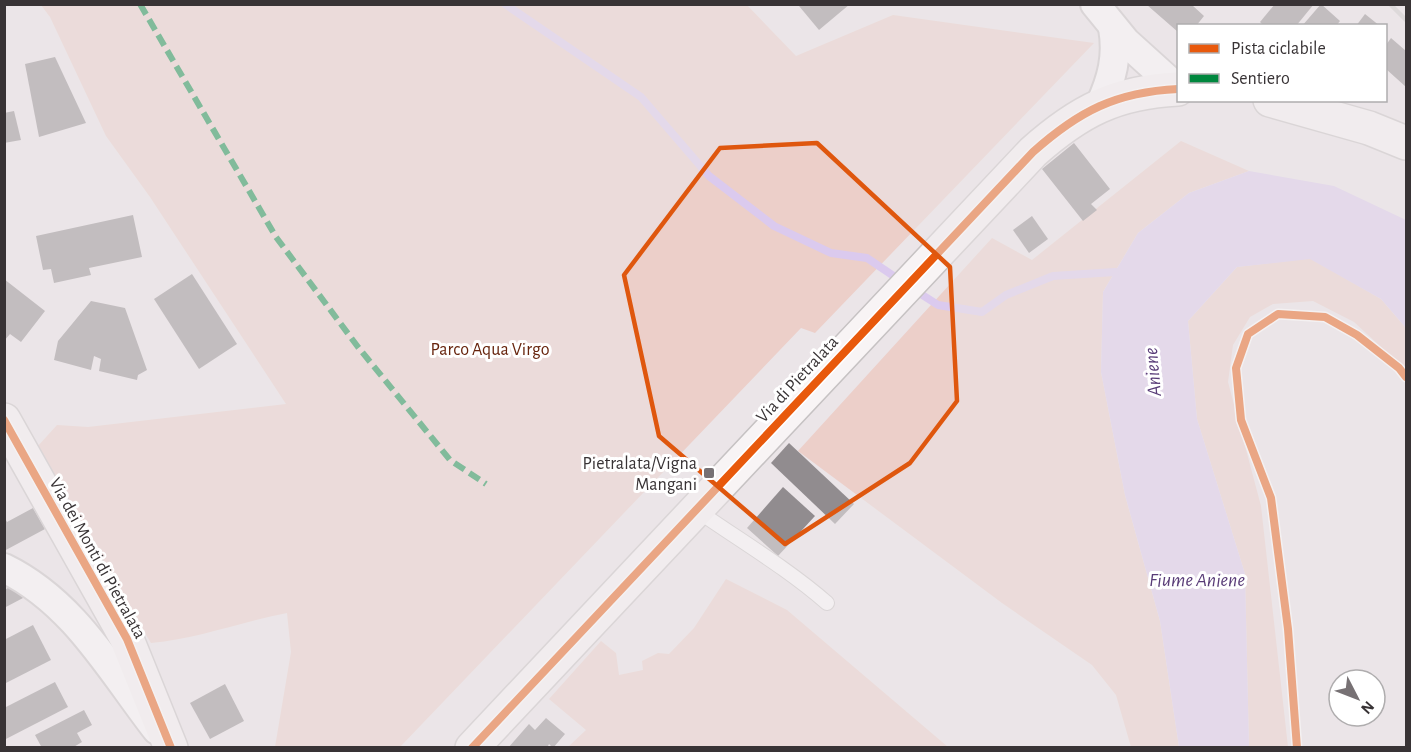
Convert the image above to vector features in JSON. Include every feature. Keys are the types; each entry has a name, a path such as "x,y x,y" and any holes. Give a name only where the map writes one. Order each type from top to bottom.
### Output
{"street":[{"path":"1095,4 1113,28 1177,87"},
{"path":"1100,105 1113,70 1116,44 1113,28"},
{"name":"Via di Pietralata","path":"472,747 957,230 1048,138 1072,120 1100,105 1137,94 1177,89"},
{"path":"1277,102 1369,128 1407,143"},
{"name":"Via dei Monti di Pietralata","path":"4,420 127,639 170,747"},
{"path":"4,568 34,584 74,618 170,747"}],"lane":[{"path":"695,509 763,557 798,577 827,603"}],"highlighted area":[{"path":"817,143 950,267 957,401 910,463 785,544 659,436 624,275 720,148"}],"green space":[{"name":"Parco Aqua Virgo","path":"746,4 796,56 893,15 1094,43 815,333 801,328 400,747 275,747 291,652 287,613 185,638 151,643 68,506 38,446 57,425 88,427 286,404 150,197 106,136 50,17 41,5"},
{"path":"1181,141 1249,171 1189,193 1138,233 1103,292 1101,372 1125,495 1160,621 1179,747 1131,747 1116,695 1092,665 1002,603 798,451 992,238 1032,260"},
{"path":"1310,258 1381,299 1406,328 1406,370 1354,322 1313,301 1273,304 1250,317 1233,345 1228,382 1261,506 1288,747 1249,747 1245,574 1197,419 1188,321 1237,267"},
{"path":"726,579 787,610 948,747 568,747 586,730 549,699 601,641 616,653 619,675 643,670 642,661 658,653 669,654 694,628"}],"water":[{"name":"Fiume Aniene","path":"1249,171 1334,186 1406,220 1406,328 1381,299 1310,259 1237,267 1188,321 1197,419 1245,574 1249,747 1179,747 1160,621 1125,495 1101,372 1103,292 1138,233 1189,193"}],"building":[{"path":"801,4 850,4 819,30 799,6"},
{"path":"1275,4 1314,4 1298,24 1262,24 1260,22"},
{"path":"1321,4 1340,21 1338,24 1304,24"},
{"path":"1147,5 1192,5 1204,16 1198,24 1177,24 1177,31"},
{"path":"1365,14 1378,24 1358,24"},
{"path":"1391,38 1406,51 1406,87 1387,70 1387,44"},
{"path":"55,57 86,123 39,137 25,64"},
{"path":"14,111 21,140 4,143 4,113"},
{"path":"1074,143 1110,189 1091,204 1097,210 1083,221 1042,169"},
{"path":"133,215 142,257 89,268 91,275 54,283 51,269 43,270 36,236"},
{"path":"1032,216 1048,239 1029,253 1013,230"},
{"path":"192,274 237,344 199,369 154,299"},
{"path":"4,279 45,311 21,342 10,334 4,341"},
{"path":"91,301 125,308 147,370 138,375 137,380 99,371 101,359 94,356 91,370 54,360 58,341"},
{"path":"789,443 854,504 835,524 771,463"},
{"path":"783,487 815,516 778,556 747,528"},
{"path":"33,508 45,529 4,551 4,517 7,522"},
{"path":"16,584 23,598 4,608 4,590"},
{"path":"33,625 51,660 4,684 4,640"},
{"path":"55,682 68,707 4,740 4,708"},
{"path":"225,684 244,721 210,739 190,703"},
{"path":"84,710 92,725 77,733 82,742 72,748 42,748 35,735"},
{"path":"546,718 565,734 553,748 549,744 547,748 508,748 529,724 535,730"}],"waterway":[{"path":"505,4 641,97 709,176 774,226 831,253 867,258 901,281"},
{"path":"913,289 938,305 982,312 1006,295 1053,276 1115,272"}],"railway":[{"path":"1390,4 1406,20"}],"marked path":[{"path":"140,4 276,237 358,347 450,460 486,484"}],"cycle path":[{"path":"472,748 1033,152 1066,125 1099,106 1136,94 1177,89"},
{"path":"1297,748 1288,629 1271,498 1241,420 1236,368 1248,334 1278,314 1325,317 1357,335 1399,368 1406,377"},
{"path":"4,420 127,639 171,748"}],"place":[{"name":"Pietralata/Vigna Mangani","path":"709,473"}],"water label":[{"name":"Aniene","path":"1152,372"}]}
